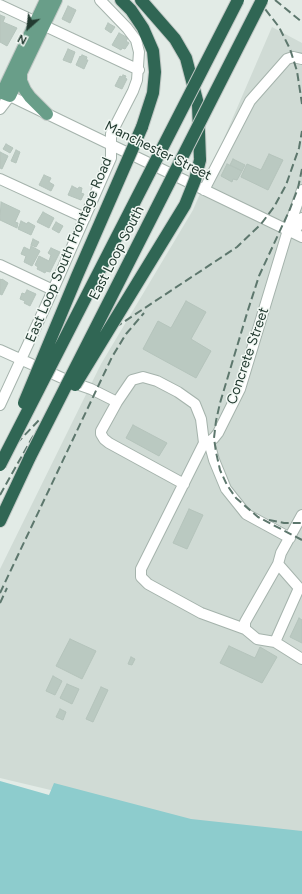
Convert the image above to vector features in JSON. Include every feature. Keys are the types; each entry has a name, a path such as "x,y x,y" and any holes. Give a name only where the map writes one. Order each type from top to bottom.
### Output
{"highway":[{"path":"0,460 77,276 142,127 153,93 155,72 153,50 143,28 131,10 121,0"},
{"path":"30,457 185,205 195,180 200,160 198,104 186,58 174,39 141,0"},
{"name":"East Loop South","path":"0,465 238,0"},
{"name":"East Loop South","path":"0,521 30,457 262,0"}],"main road":[{"path":"3,94 17,71 39,23 46,0"},
{"path":"39,23 56,0"},
{"path":"0,78 17,71"},
{"path":"17,71 25,90 46,114"}],"street":[{"name":"East Loop South Frontage Road","path":"0,405 22,360 111,158 112,134 137,80 139,70 139,52 136,40 127,28 100,0"},
{"path":"0,5 139,70"},
{"path":"204,190 250,101 287,59 293,57 302,60"},
{"path":"0,109 3,94"},
{"name":"Manchester Street","path":"3,94 295,233"},
{"path":"0,179 84,218"},
{"path":"295,233 302,190"},
{"path":"295,233 302,218"},
{"name":"Concrete Street","path":"206,443 214,438 218,433 240,389 295,233"},
{"path":"0,265 53,290"},
{"path":"0,350 91,389 117,402"},
{"path":"184,484 109,443 101,434 101,431 117,402 132,380 143,377 157,381 178,392 194,404 201,420 206,443 226,489 246,514 290,538"},
{"path":"206,443 141,569 141,577 148,584 201,613 244,629 256,639 275,642 302,659"},
{"path":"244,629 245,622 278,564 281,553 302,515"},
{"path":"275,642 299,588 278,564"}],"shaded area":[{"path":"272,27 302,43 302,833 202,826 0,778 0,569 101,364 193,210"}],"water":[{"path":"0,781 49,795 54,783 191,819 302,831 302,894 0,894"}],"building":[{"path":"68,6 76,10 70,23 62,19"},
{"path":"0,15 5,17 3,22 17,28 7,46 0,42"},
{"path":"108,23 115,27 111,33 105,29"},
{"path":"119,33 128,38 126,41 129,43 125,49 122,48 121,50 112,45"},
{"path":"68,49 75,52 71,63 63,60"},
{"path":"82,55 87,57 86,60 88,60 84,69 76,65 80,56 81,57"},
{"path":"123,75 126,76 125,78 127,79 122,89 115,86 120,76 122,77"},
{"path":"6,144 13,148 10,153 3,149"},
{"path":"16,150 20,152 16,163 11,161"},
{"path":"0,152 8,156 2,169 0,168"},
{"path":"269,154 283,160 268,190 241,177 247,164 261,170"},
{"path":"233,159 245,165 242,171 230,165"},
{"path":"227,164 242,171 237,180 233,179 232,182 221,176"},
{"path":"44,175 51,178 49,182 54,185 51,191 39,185"},
{"path":"72,186 78,189 79,187 82,188 81,193 84,194 81,200 68,195"},
{"path":"1,202 20,211 15,222 18,223 17,228 0,220"},
{"path":"43,212 54,218 49,228 37,222"},
{"path":"21,221 27,224 28,222 35,226 31,235 18,229"},
{"path":"56,222 63,226 59,233 52,229"},
{"path":"33,239 39,242 36,247 31,245"},
{"path":"31,246 40,251 32,266 24,262 26,256 21,254 24,247 30,250"},
{"path":"51,248 60,252 50,272 46,271 45,273 37,269 38,267 35,265 39,256 49,261 51,255 48,253"},
{"path":"0,279 8,283 2,295 0,294"},
{"path":"27,290 36,294 30,306 24,303 25,301 20,299 22,293 25,294"},
{"path":"186,301 206,312 191,339 211,351 196,378 143,349 158,321 171,328"},
{"path":"133,425 167,443 159,456 126,438"},
{"path":"189,509 203,515 187,549 173,543"},
{"path":"299,618 302,620 302,643 290,637"},
{"path":"70,639 96,651 82,679 56,666"},
{"path":"229,646 255,658 260,647 277,657 262,683 220,663"},
{"path":"131,657 135,659 132,665 128,664"},
{"path":"53,676 62,681 55,695 46,691"},
{"path":"67,684 79,689 72,704 60,698"},
{"path":"101,687 108,690 93,722 86,719"},
{"path":"60,709 66,712 63,720 56,717"}],"railway":[{"path":"258,0 279,27 290,49 297,71 302,104"},
{"path":"275,0 302,22"},
{"path":"0,495 32,438 98,343 113,329 237,247 261,224 274,207 286,185 299,148 302,131"},
{"path":"302,169 298,188 290,209 259,276 220,403 214,438 220,470 227,485 236,498 258,517 302,540"},
{"path":"0,593 112,357 126,334 144,313"},
{"path":"0,461 40,419"},
{"path":"269,520 284,523 302,523"},
{"path":"0,603 7,588"}]}
